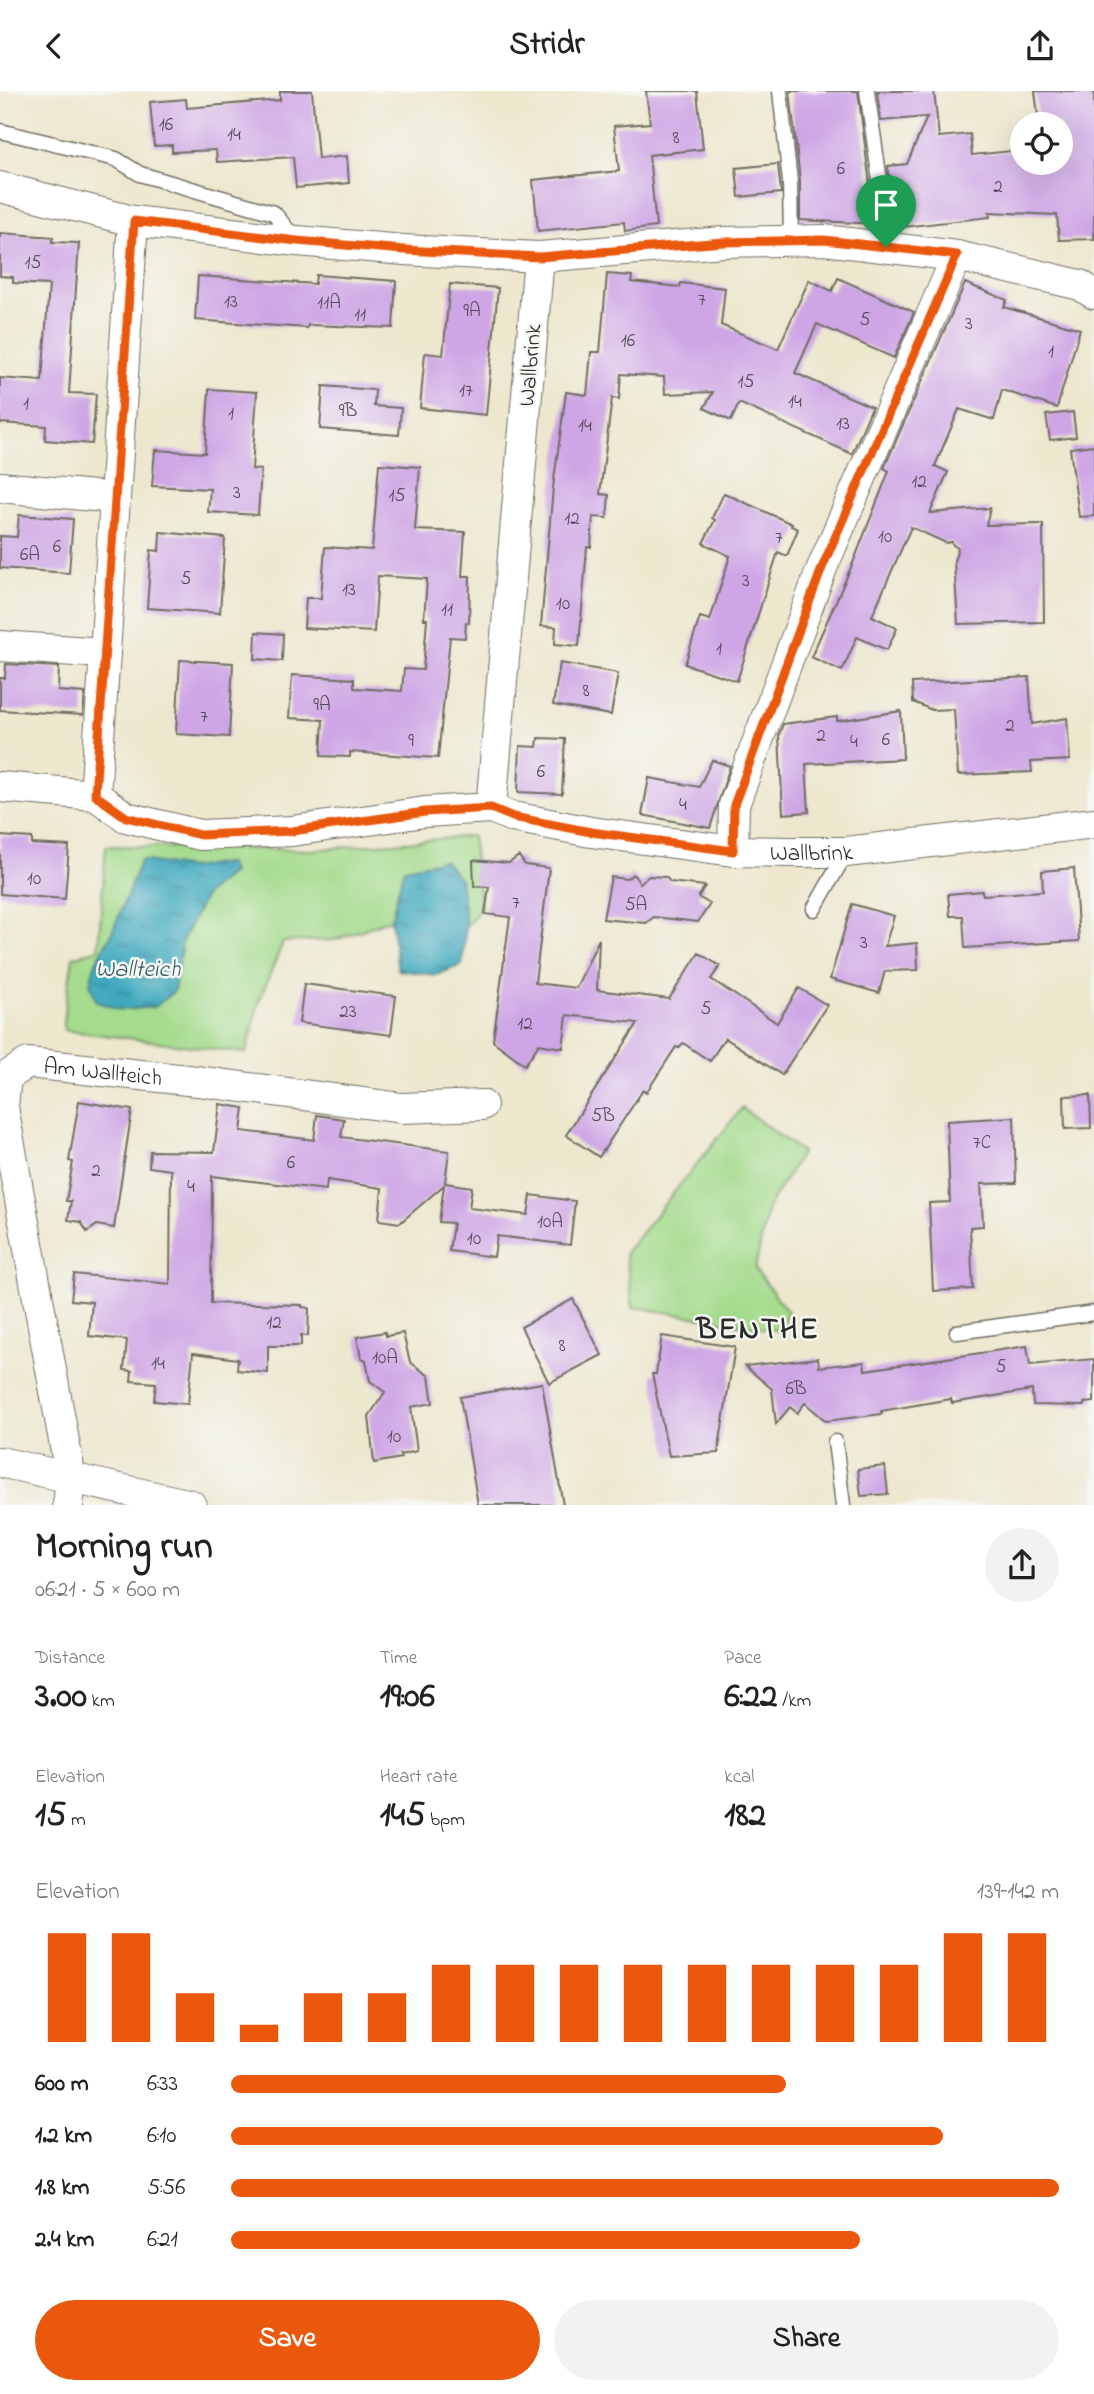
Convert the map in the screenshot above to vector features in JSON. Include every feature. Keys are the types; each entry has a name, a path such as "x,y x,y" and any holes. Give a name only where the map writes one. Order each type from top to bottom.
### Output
{"street":[{"path":"0,187 134,221 297,241 539,257 724,242 824,240 957,255 1089,289"},
{"path":"0,786 95,795 134,221"},
{"path":"733,851 734,805 822,568 957,255"},
{"name":"Wallbrink","path":"491,808 539,257"},
{"path":"0,487 115,498"},
{"path":"0,646 105,653"},
{"name":"Wallbrink","path":"95,795 126,817 200,835 292,831 425,812 491,808 513,817 591,832 733,851 846,852 1094,823"},
{"name":"Am Wallteich","path":"69,1492 3,1107 6,1077 27,1063 197,1081 402,1108 482,1105"},
{"path":"0,1462 69,1492 191,1505"}],"lane":[{"path":"780,91 790,182 791,241"},
{"path":"867,91 884,209 886,247"},
{"path":"0,131 116,159 140,174 274,213 297,241"},
{"path":"814,909 846,852"},
{"path":"957,1332 1094,1313"},
{"path":"835,1442 843,1505"}],"green space":[{"path":"472,836 481,907 466,927 460,879 405,868 391,919 335,940 283,942 259,1001 246,1053 64,1030 73,957 98,949 106,846 311,850","holes":["141,860 189,868 228,863 232,873 206,894 182,941 174,991 95,964 111,935"]},
{"path":"742,1108 802,1152 768,1207 755,1269 788,1312 781,1331 633,1307 625,1253"}],"water":[{"name":"Wallteich","path":"141,860 189,868 228,863 232,873 206,894 182,941 174,991 155,1007 121,1010 97,1002 90,983 95,964 111,935"},
{"path":"444,860 460,879 466,927 462,965 436,975 398,970 391,919 404,868"}],"building":[{"path":"280,91 312,91 318,159 347,156 349,183 296,188 293,157 217,162 216,150 172,152 172,145 154,146 150,102 186,99 187,108 280,100"},
{"path":"646,91 697,91 703,149 649,155 656,227 625,231 624,222 538,231 533,180 619,171 614,126 650,123"},
{"path":"790,91 858,91 875,224 800,220 800,181"},
{"path":"877,91 934,91 939,137 970,134 972,155 1010,151 1010,175 1073,175 1073,112 1038,112 1035,91 1094,91 1094,239 1059,240 1057,215 989,212 990,217 895,228 888,166 907,164 927,117 881,121"},
{"path":"778,164 781,193 739,197 736,168"},
{"path":"0,233 53,237 52,242 79,243 69,393 96,394 92,444 45,440 46,426 0,423 0,378 42,381 49,285 13,283 13,277 0,276"},
{"path":"607,274 632,276 631,282 680,287 681,283 725,288 721,325 778,349 809,280 832,291 838,278 914,312 894,358 817,324 795,373 872,407 852,454 739,403 731,421 704,408 713,392 665,394 664,377 621,374 619,399 612,398 600,494 609,495 607,518 593,517 591,547 587,547 579,646 555,644 556,627 541,626 553,487 566,392 587,395 591,352 600,352"},
{"path":"316,275 396,281 393,328 308,325 307,328 195,320 198,276 315,284"},
{"path":"965,283 1007,300 1004,307 1080,329 1057,408 1002,390 994,420 959,409 935,466 948,472 930,513 990,508 986,525 1043,524 1044,622 958,624 954,561 958,548 952,542 946,543 911,527 872,616 897,628 887,650 857,637 842,671 811,657 853,563 889,471 884,468"},
{"path":"450,284 498,288 486,415 420,408 425,353 443,355"},
{"path":"323,386 375,390 374,406 401,408 399,435 320,429"},
{"path":"209,389 257,392 252,469 261,470 258,515 208,512 210,489 152,486 155,450 205,453"},
{"path":"1073,412 1076,437 1050,440 1046,415"},
{"path":"1094,445 1094,516 1079,517 1070,448"},
{"path":"379,464 420,467 415,530 465,532 462,576 470,576 469,623 466,622 465,638 450,637 438,758 350,752 350,757 321,756 323,720 289,718 292,675 354,679 354,688 402,691 404,669 423,670 427,579 378,576 374,632 304,628 306,598 321,598 325,547 372,550"},
{"path":"724,493 798,529 787,556 778,552 737,681 685,664 700,617 710,620 730,556 703,543 715,520 712,518"},
{"path":"19,515 73,519 69,573 0,568 0,536 17,537"},
{"path":"160,532 225,538 220,613 147,608 151,550 159,551"},
{"path":"256,632 283,634 282,661 255,659"},
{"path":"180,660 233,663 229,737 176,734"},
{"path":"560,663 618,673 611,715 553,705"},
{"path":"6,664 59,667 58,691 85,693 83,715 0,710 0,678 5,678"},
{"path":"1029,677 1032,724 1067,718 1070,760 1031,762 1032,772 958,775 954,709 932,710 913,702 912,683"},
{"path":"901,711 903,759 806,764 809,812 783,814 779,735 783,724 837,717 837,721"},
{"path":"538,738 565,739 562,794 518,792 520,746 537,747"},
{"path":"712,760 730,766 710,828 642,815 649,778 699,787"},
{"path":"0,836 32,838 32,844 69,846 65,899 0,894"},
{"path":"519,856 525,865 549,868 535,983 576,988 599,939 597,990 669,999 699,953 720,966 711,979 777,1023 799,988 827,1005 782,1075 725,1038 710,1061 683,1043 679,1048 676,1047 646,1093 643,1090 599,1157 566,1135 638,1023 567,1015 563,1048 539,1044 525,1065 493,1041 510,917 485,914 489,887 474,886 473,860 509,863"},
{"path":"1074,868 1079,941 965,948 963,916 950,916 948,894 982,891 983,895 1043,891 1042,871"},
{"path":"633,874 640,883 649,876 666,877 670,882 705,886 698,897 710,904 698,922 654,917 646,923 603,919 611,877 627,879"},
{"path":"852,904 894,916 885,946 917,943 918,970 885,971 879,993 830,979"},
{"path":"304,984 396,996 391,1035 299,1023"},
{"path":"1090,1095 1091,1128 1065,1129 1064,1096"},
{"path":"79,1101 132,1110 114,1228 97,1225 87,1232 81,1222 68,1220 71,1201 66,1201 73,1162 69,1161"},
{"path":"220,1104 244,1108 241,1131 314,1140 317,1115 344,1119 341,1137 449,1151 445,1183 472,1187 469,1208 528,1215 531,1195 575,1201 570,1245 497,1236 494,1257 449,1251 453,1223 439,1222 444,1185 400,1223 379,1220 382,1188 327,1180 326,1190 212,1176 211,1303 302,1305 309,1308 308,1336 301,1335 301,1346 268,1346 268,1373 237,1370 238,1359 193,1353 188,1404 154,1401 156,1383 131,1381 132,1371 124,1370 127,1340 89,1336 92,1302 71,1300 74,1274 170,1284 171,1170 149,1167 150,1151 214,1152"},
{"path":"1014,1117 1016,1183 981,1184 983,1226 970,1227 973,1289 933,1291 929,1203 950,1202 947,1121"},
{"path":"573,1299 602,1355 549,1383 521,1327"},
{"path":"385,1332 386,1336 403,1333 410,1362 429,1376 433,1403 411,1407 417,1451 400,1455 401,1458 374,1463 369,1416 385,1392 370,1381 366,1360 361,1358 357,1337"},
{"path":"662,1336 735,1347 718,1453 669,1456 652,1374 656,1374"},
{"path":"1027,1346 1030,1365 1094,1359 1094,1402 1084,1403 1084,1406 1033,1405 1032,1390 952,1403 951,1399 881,1411 882,1414 826,1421 805,1403 797,1413 790,1407 776,1424 772,1389 745,1366 818,1358 819,1367 864,1362 865,1370"},
{"path":"542,1383 563,1505 478,1505 460,1397"},
{"path":"885,1466 888,1494 861,1496 858,1469"}],"district":[{"name":"BENTHE","path":"758,1328"}],"route":[{"path":"134,221 297,241 539,257 724,242 824,240 886,247 957,255 822,568 734,805 733,851 591,832 513,817 491,808 425,812 292,831 200,835 126,817 95,795 134,221"}]}
